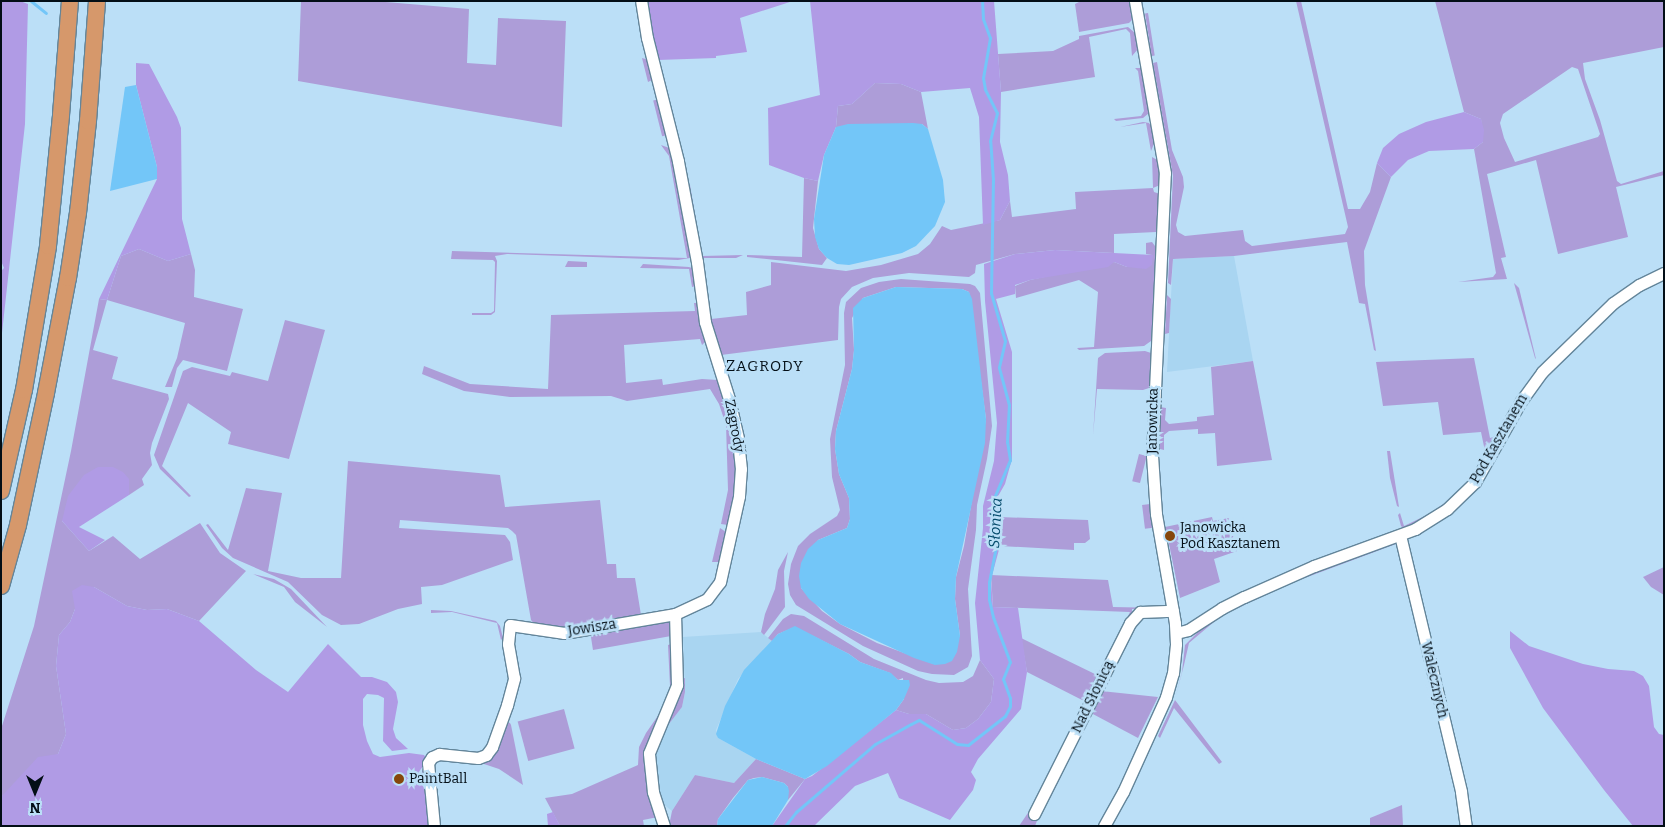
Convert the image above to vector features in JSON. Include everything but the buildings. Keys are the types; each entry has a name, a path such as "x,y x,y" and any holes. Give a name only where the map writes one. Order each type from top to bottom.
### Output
{"highway":[{"path":"1,490 24,390 48,246 70,1"},
{"path":"1,586 18,524 68,278 85,146 97,1"}],"street":[{"name":"Zagrody","path":"641,1 647,38 678,161 697,262 705,322 735,421 740,454 739,496 720,582 707,599 675,614"},
{"name":"Janowicka","path":"1104,826 1123,792 1166,697 1175,664 1176,633 1156,514 1152,456 1165,173 1135,1"},
{"name":"Pod Kasztanem","path":"1176,633 1188,630 1230,604 1306,570 1400,535 1436,517 1468,492 1483,471 1522,401 1542,372 1620,298 1640,284 1664,273"},
{"name":"Walecznych","path":"1400,535 1461,792 1466,826"},
{"name":"Nad Słonicą","path":"1034,814 1130,623 1140,612 1173,610"},
{"name":"Jowisza","path":"434,826 428,763 432,757 438,754 478,758 486,755 492,747 508,705 514,678 508,644 510,625 564,633 675,614"},
{"path":"664,826 653,792 649,753 677,685 675,614"}],"shaded area":[{"path":"1,1 20,1 28,4 25,124 1,342 1,271 4,268 1,261"},
{"path":"301,1 374,1 469,9 467,63 496,65 498,18 566,21 562,127 298,81"},
{"path":"645,1 793,1 740,18 747,52 716,56 716,58 658,60"},
{"path":"810,1 994,1 1001,92 1000,142 1008,175 1010,201 1000,220 983,225 979,117 970,88 921,92 901,84 875,83 852,104 838,106 836,127 824,155 818,181 769,165 768,108 820,95"},
{"path":"1081,1 1130,1 1132,20 1129,23 1079,32 1075,4"},
{"path":"1296,1 1301,1 1348,209 1360,209 1370,192 1377,163 1391,177 1364,251 1365,285 1376,351 1374,350 1365,304 1359,303 1347,242 1234,256 1173,259 1171,285 1168,283 1173,176 1153,63 1157,62 1172,150 1183,177 1184,187 1176,225 1178,232 1185,236 1243,230 1245,241 1252,246 1345,234 1348,227"},
{"path":"1435,1 1664,1 1664,47 1583,63 1585,79 1600,120 1617,181 1621,184 1664,171 1664,175 1616,187 1628,237 1558,254 1536,160 1487,174 1506,257 1501,258 1507,279 1458,282 1493,277 1496,273 1474,149 1483,142 1481,119 1464,112","holes":["1572,67 1578,69 1600,134 1598,137 1515,162 1504,138 1500,123 1503,114"]},
{"path":"1145,13 1148,13 1155,55 1152,56"},
{"path":"1128,27 1135,33 1138,49 1132,56 1130,33 1126,29 1089,37 1095,77 1001,92 998,54 1053,51 1079,39 1079,36"},
{"path":"642,58 649,60 654,79 648,82"},
{"path":"136,63 149,64 181,128 182,219 191,254 168,261 139,249 121,256 107,300 99,299 157,179 157,167 136,85"},
{"path":"1135,68 1141,68 1149,113 1143,118 1116,121 1114,119 1141,116 1144,111 1138,71"},
{"path":"875,83 901,84 921,92 928,129 922,124 836,127 838,106 852,104"},
{"path":"659,99 668,135 662,136 653,100"},
{"path":"1464,112 1481,119 1484,130 1483,142 1474,149 1429,151 1408,160 1391,177 1377,163 1383,148 1399,134 1426,122"},
{"path":"1143,122 1149,123 1151,126 1155,141 1151,151 1146,123 1120,127"},
{"path":"661,145 672,149 690,258 678,260 507,254 495,256 497,261 495,312 491,315 472,315 472,313 491,313 494,311 495,262 493,260 451,259 452,251 687,258 669,156"},
{"path":"1152,157 1159,161 1160,185 1153,188"},
{"path":"804,178 818,181 813,228 819,249 827,258 822,265 747,257 747,255 802,257"},
{"path":"690,185 702,256 743,255 736,258 701,258 688,186"},
{"path":"1153,188 1154,192 1160,194 1156,232 1114,234 1114,253 1055,250 1015,254 976,265 975,273 969,277 909,273 873,278 852,287 841,299 838,340 721,355 709,321 711,319 747,315 746,292 771,285 771,262 846,271 881,265 918,254 930,244 942,226 951,230 1000,220 1010,201 1012,217 1076,209 1075,192"},
{"path":"1152,242 1155,246 1156,263 1151,341 1144,346 1079,350 1077,348 1094,347 1098,292 1079,280 1016,298 1015,286 1030,280 1114,262 1127,267 1152,255 1146,254 1146,243"},
{"path":"139,249 168,261 191,254 195,270 194,297 243,309 227,371 183,360 177,368 172,387 165,387 177,358 185,323 107,300 121,256"},
{"path":"1055,250 1153,255 1152,265 1146,269 1127,267 1114,262 1108,267 1030,280 1015,285 1015,294 996,299 1012,352 1012,459 1005,484 997,498 1001,526 1000,546 991,579 993,607 1018,608 1027,672 1021,709 978,759 971,772 976,780 973,790 950,820 899,798 888,773 855,786 814,826 772,826 805,779 812,776 896,710 909,714 926,714 953,730 966,728 978,719 991,702 994,679 980,660 975,603 983,528 983,506 994,461 997,423 985,301 984,264 1015,254"},
{"path":"1234,256 1253,361 1167,372 1173,259"},
{"path":"568,261 587,262 587,267 565,267"},
{"path":"643,264 692,268 696,286 692,287 689,269 640,268"},
{"path":"901,279 970,284 975,286 980,293 992,426 977,505 976,530 968,589 972,656 968,667 954,675 918,671 863,646 796,605 790,595 788,584 791,564 798,546 810,534 837,516 840,510 832,477 830,439 845,365 844,313 846,302 861,288 879,282","holes":["896,287 962,289 969,292 986,419 964,546 956,577 955,599 960,636 934,664 877,643 840,624 822,611 801,588 818,540 847,528 850,519 849,498 839,474 835,449 836,431 852,369 854,350 852,318 863,298"]},
{"path":"1514,283 1519,288 1536,359 1535,358"},
{"path":"1167,295 1171,299 1169,333 1165,334"},
{"path":"99,299 107,300 93,350 118,357 112,379 168,394 169,399 152,443 150,453 152,465 142,479 144,485 129,495 129,479 62,521 89,551 113,536 140,559 200,523 220,553 246,571 199,621 167,609 147,610 127,606 94,587 75,609 70,622 59,635 56,666 66,734 58,754 1,797 1,729 34,626 71,451"},
{"path":"694,303 698,303 705,342 702,345 700,339 624,345 626,383 662,379 663,385 702,379 718,380 734,429 737,484 728,525 721,524 728,490 726,425 719,404 710,389 627,401 611,396 510,397 464,391 422,374 424,366 470,384 548,389 551,315 695,311"},
{"path":"285,320 325,330 289,459 228,444 231,432 188,403 162,466 191,496 189,497 160,469 154,455 183,371 192,367 230,376 232,372 268,381"},
{"path":"1145,351 1151,353 1149,388 1143,390 1097,389 1093,436 1098,358 1105,353"},
{"path":"1474,358 1490,438 1496,436 1504,419 1505,423 1474,479 1447,505 1405,529 1401,526 1398,515 1400,513 1404,526 1429,514 1445,503 1472,478 1486,456 1481,432 1443,435 1438,402 1383,406 1376,362"},
{"path":"1253,361 1272,460 1217,466 1215,433 1198,434 1198,429 1169,431 1164,435 1164,450 1160,449 1160,407 1166,408 1165,420 1169,424 1197,421 1197,417 1214,415 1211,367"},
{"path":"1387,451 1390,451 1399,507 1397,506 1390,478"},
{"path":"1139,454 1147,456 1140,483 1132,481"},
{"path":"348,461 500,475 505,507 600,500 607,564 616,564 617,578 635,578 641,615 569,630 535,625 531,620 516,535 512,531 508,528 400,520 399,528 505,535 510,542 513,560 442,585 421,587 422,604 398,609 359,624 341,625 322,615 288,582 233,558 222,548 206,525 208,524 228,550 246,488 282,493 268,571 301,578 341,578"},
{"path":"98,467 113,467 123,472 129,479 129,495 79,527 105,540 89,551 62,521 68,496 84,475"},
{"path":"1150,504 1153,528 1145,529 1142,505"},
{"path":"999,517 1088,520 1090,539 1085,543 1074,543 1074,550 1000,546"},
{"path":"1212,517 1213,521 1229,518 1237,551 1214,559 1220,582 1180,598 1168,539 1170,539 1169,533 1166,533 1165,527"},
{"path":"720,528 726,532 717,575 718,562 712,562"},
{"path":"1398,541 1439,723 1396,544 1286,585 1221,616 1189,643 1184,665 1175,700 1182,672 1185,645 1199,631 1197,628 1216,616 1286,582"},
{"path":"788,552 784,571 785,607 764,635 761,632 765,614 775,589 778,570"},
{"path":"1664,567 1664,595 1651,587 1643,577"},
{"path":"253,574 274,579 291,589 327,627 295,602 284,587"},
{"path":"991,575 1108,580 1113,607 1163,608 1132,609 1132,611 1137,612 1122,629 1130,612 993,607"},
{"path":"82,585 94,587 127,606 147,610 167,609 199,621 256,670 288,692 328,644 361,677 372,677 387,682 396,692 398,702 393,729 396,738 408,749 392,751 383,741 384,698 378,695 367,694 363,699 363,725 367,741 373,754 380,757 409,753 424,755 426,758 432,826 1,826 1,797 38,757 58,754 66,734 56,666 59,635 70,622 75,609 72,591"},
{"path":"431,610 451,611 496,621 500,626 503,638 501,640 497,623 452,612 431,613"},
{"path":"791,614 804,616 874,659 926,680 939,683 963,682 973,676 980,660 994,679 991,702 978,719 966,728 953,730 926,714 909,714 896,710 904,699 903,678 898,680 890,673 860,662 849,654 795,627 778,634 772,641 768,638 783,619"},
{"path":"667,620 671,624 671,636 593,650 590,631"},
{"path":"1510,631 1529,646 1583,664 1608,669 1634,671 1643,676 1649,686 1654,727 1659,734 1664,735 1664,826 1633,826 1604,790 1543,708 1510,648"},
{"path":"761,632 772,641 738,679 716,730 718,738 756,759 734,783 695,775 672,811 662,803 657,789 654,754 662,733 682,707 685,692 683,637"},
{"path":"1021,638 1099,676 1086,702 1027,672"},
{"path":"671,644 675,682 651,737 658,817 643,820 644,826 560,826 545,798 572,794 638,765 639,747 664,707 670,686 668,645"},
{"path":"685,678 682,707 662,733 681,679"},
{"path":"1101,691 1158,697 1138,738 1091,713"},
{"path":"1175,700 1222,762 1219,764 1174,708 1160,738 1158,736"},
{"path":"564,709 575,749 528,761 518,721"},
{"path":"505,722 511,725 523,785 499,769 472,760 482,760"},
{"path":"756,759 805,779 788,800 788,787 784,783 762,777 748,780 718,819 717,826 669,826 672,811 695,775 734,783"},
{"path":"1402,805 1403,826 1370,826 1370,818"},
{"path":"1032,807 1038,818 1035,826 1019,826"},
{"path":"553,812 560,826 548,826 547,814"}],"water":[{"path":"136,85 157,167 157,179 110,191 125,87"},
{"path":"848,124 922,124 928,129 943,180 945,202 935,226 916,246 902,253 849,265 837,264 827,258 819,249 815,237 814,219 824,155 836,127"},
{"path":"896,287 962,289 969,292 972,299 986,419 985,443 956,577 955,599 960,636 957,652 952,661 945,664 935,665 914,658 840,624 809,599 801,588 799,576 801,563 808,549 818,540 847,528 850,519 849,498 839,474 835,449 836,431 852,369 854,350 853,308 863,298"},
{"path":"795,626 849,654 860,662 891,673 898,680 909,680 910,685 904,699 896,710 827,766 805,779 756,759 718,738 716,734 725,706 744,670 778,634"},
{"path":"762,777 784,783 789,791 788,800 772,826 717,826 718,819 748,780"}],"waterway":[{"path":"31,1 46,13"},
{"name":"Słonica","path":"785,826 796,812 875,744 911,724 919,720 957,744 968,745 1005,716 1010,706 1010,698 1003,679 1010,662 993,617 989,599 989,582 998,536 994,498 1010,460 1007,442 1009,405 999,367 1005,341 991,293 993,180 990,141 997,113 985,89 983,78 990,38 983,19 982,1"}],"place":[{"name":"Janowicka Pod Kasztanem","path":"1170,536"},
{"name":"PaintBall","path":"399,779"}],"district":[{"name":"ZAGRODY","path":"765,367"}]}
